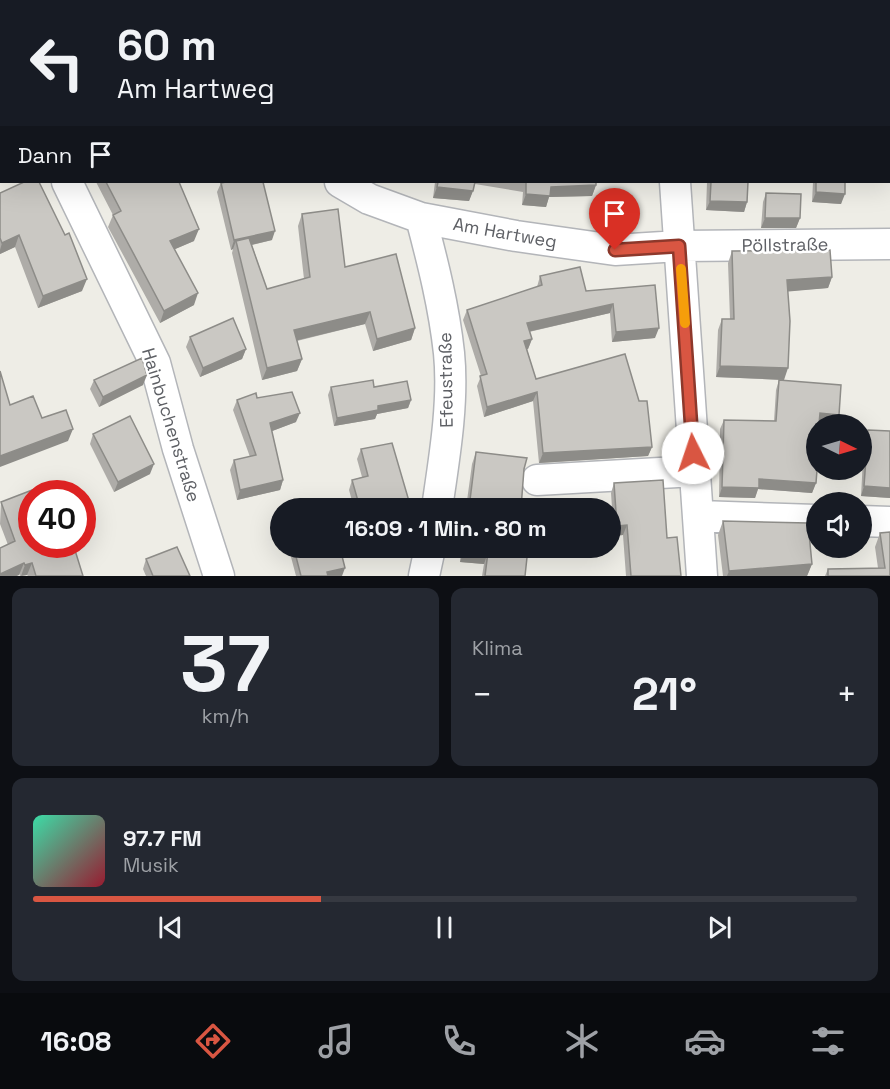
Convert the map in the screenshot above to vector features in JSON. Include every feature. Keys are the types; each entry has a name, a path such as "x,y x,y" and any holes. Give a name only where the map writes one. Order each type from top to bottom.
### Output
{"street":[{"name":"Hainbuchenstraße","path":"67,183 155,363 178,449 219,576"},
{"name":"Am Hartweg","path":"344,183 372,190 421,218 516,236 615,250 679,246"},
{"path":"675,183 702,576"},
{"name":"Efeustraße","path":"421,218 440,288 449,356 446,450 439,498"},
{"name":"Pöllstraße","path":"679,246 890,244"},
{"path":"537,480 694,471"},
{"path":"699,516 806,520"},
{"path":"872,521 890,522"},
{"path":"424,576 428,558"}],"building":[{"path":"22,183 39,183 65,235 69,233 87,279 43,296 19,235 2,243 0,193"},
{"path":"107,183 179,183 199,229 170,241 198,293 164,311 113,215 121,211"},
{"path":"221,183 263,183 275,231 234,240"},
{"path":"438,183 475,183 473,191 437,187"},
{"path":"526,183 596,183 596,185 551,187 550,196 526,194"},
{"path":"711,183 748,183 747,202 710,201"},
{"path":"816,183 845,183 845,194 816,192"},
{"path":"766,193 801,194 800,218 765,218"},
{"path":"338,209 345,267 396,254 415,328 377,339 370,312 294,330 302,359 267,368 236,241 249,238 267,289 310,277 302,214"},
{"path":"830,250 832,277 787,280 790,321 788,368 720,366 722,319 734,319 732,251"},
{"path":"580,267 586,291 655,285 659,328 616,332 613,304 527,323 532,339 524,341 536,379 625,354 639,401 647,401 652,447 543,453 537,392 487,407 480,376 487,374 467,310 542,285 540,276"},
{"path":"233,318 246,349 203,368 190,337"},
{"path":"142,358 147,375 103,397 94,380"},
{"path":"0,371 10,405 33,396 42,418 66,410 73,429 0,456"},
{"path":"373,380 374,387 407,381 411,400 378,406 378,410 337,418 331,387"},
{"path":"779,380 841,385 839,414 806,414 806,480 816,480 816,483 759,479 759,488 722,487 724,420 776,421"},
{"path":"292,392 300,413 270,423 283,480 240,490 234,460 256,455 237,400 256,393 257,398"},
{"path":"130,416 154,464 118,482 93,434"},
{"path":"872,430 890,431 890,488 864,486 864,480 872,480"},
{"path":"392,443 408,498 357,498 352,480 368,476 361,449"},
{"path":"476,452 527,458 522,498 470,498"},
{"path":"663,480 667,538 677,537 681,576 631,576 627,525 621,526 621,498 615,498 614,483"},
{"path":"18,495 18,558 77,558 83,576 36,576 32,563 25,565 24,563 0,574 0,548 15,541 1,502"},
{"path":"723,521 806,523 806,558 811,558 812,564 729,571"},
{"path":"890,532 890,576 828,576 828,569 885,568 880,533"},
{"path":"177,547 190,576 153,576 146,559"},
{"path":"296,558 342,558 345,568 327,572 328,576 301,576"},
{"path":"487,558 527,558 525,576 485,576"}],"slow traffic":[{"path":"681,269 685,323"}],"route":[{"path":"615,250 679,246 693,453"}]}
